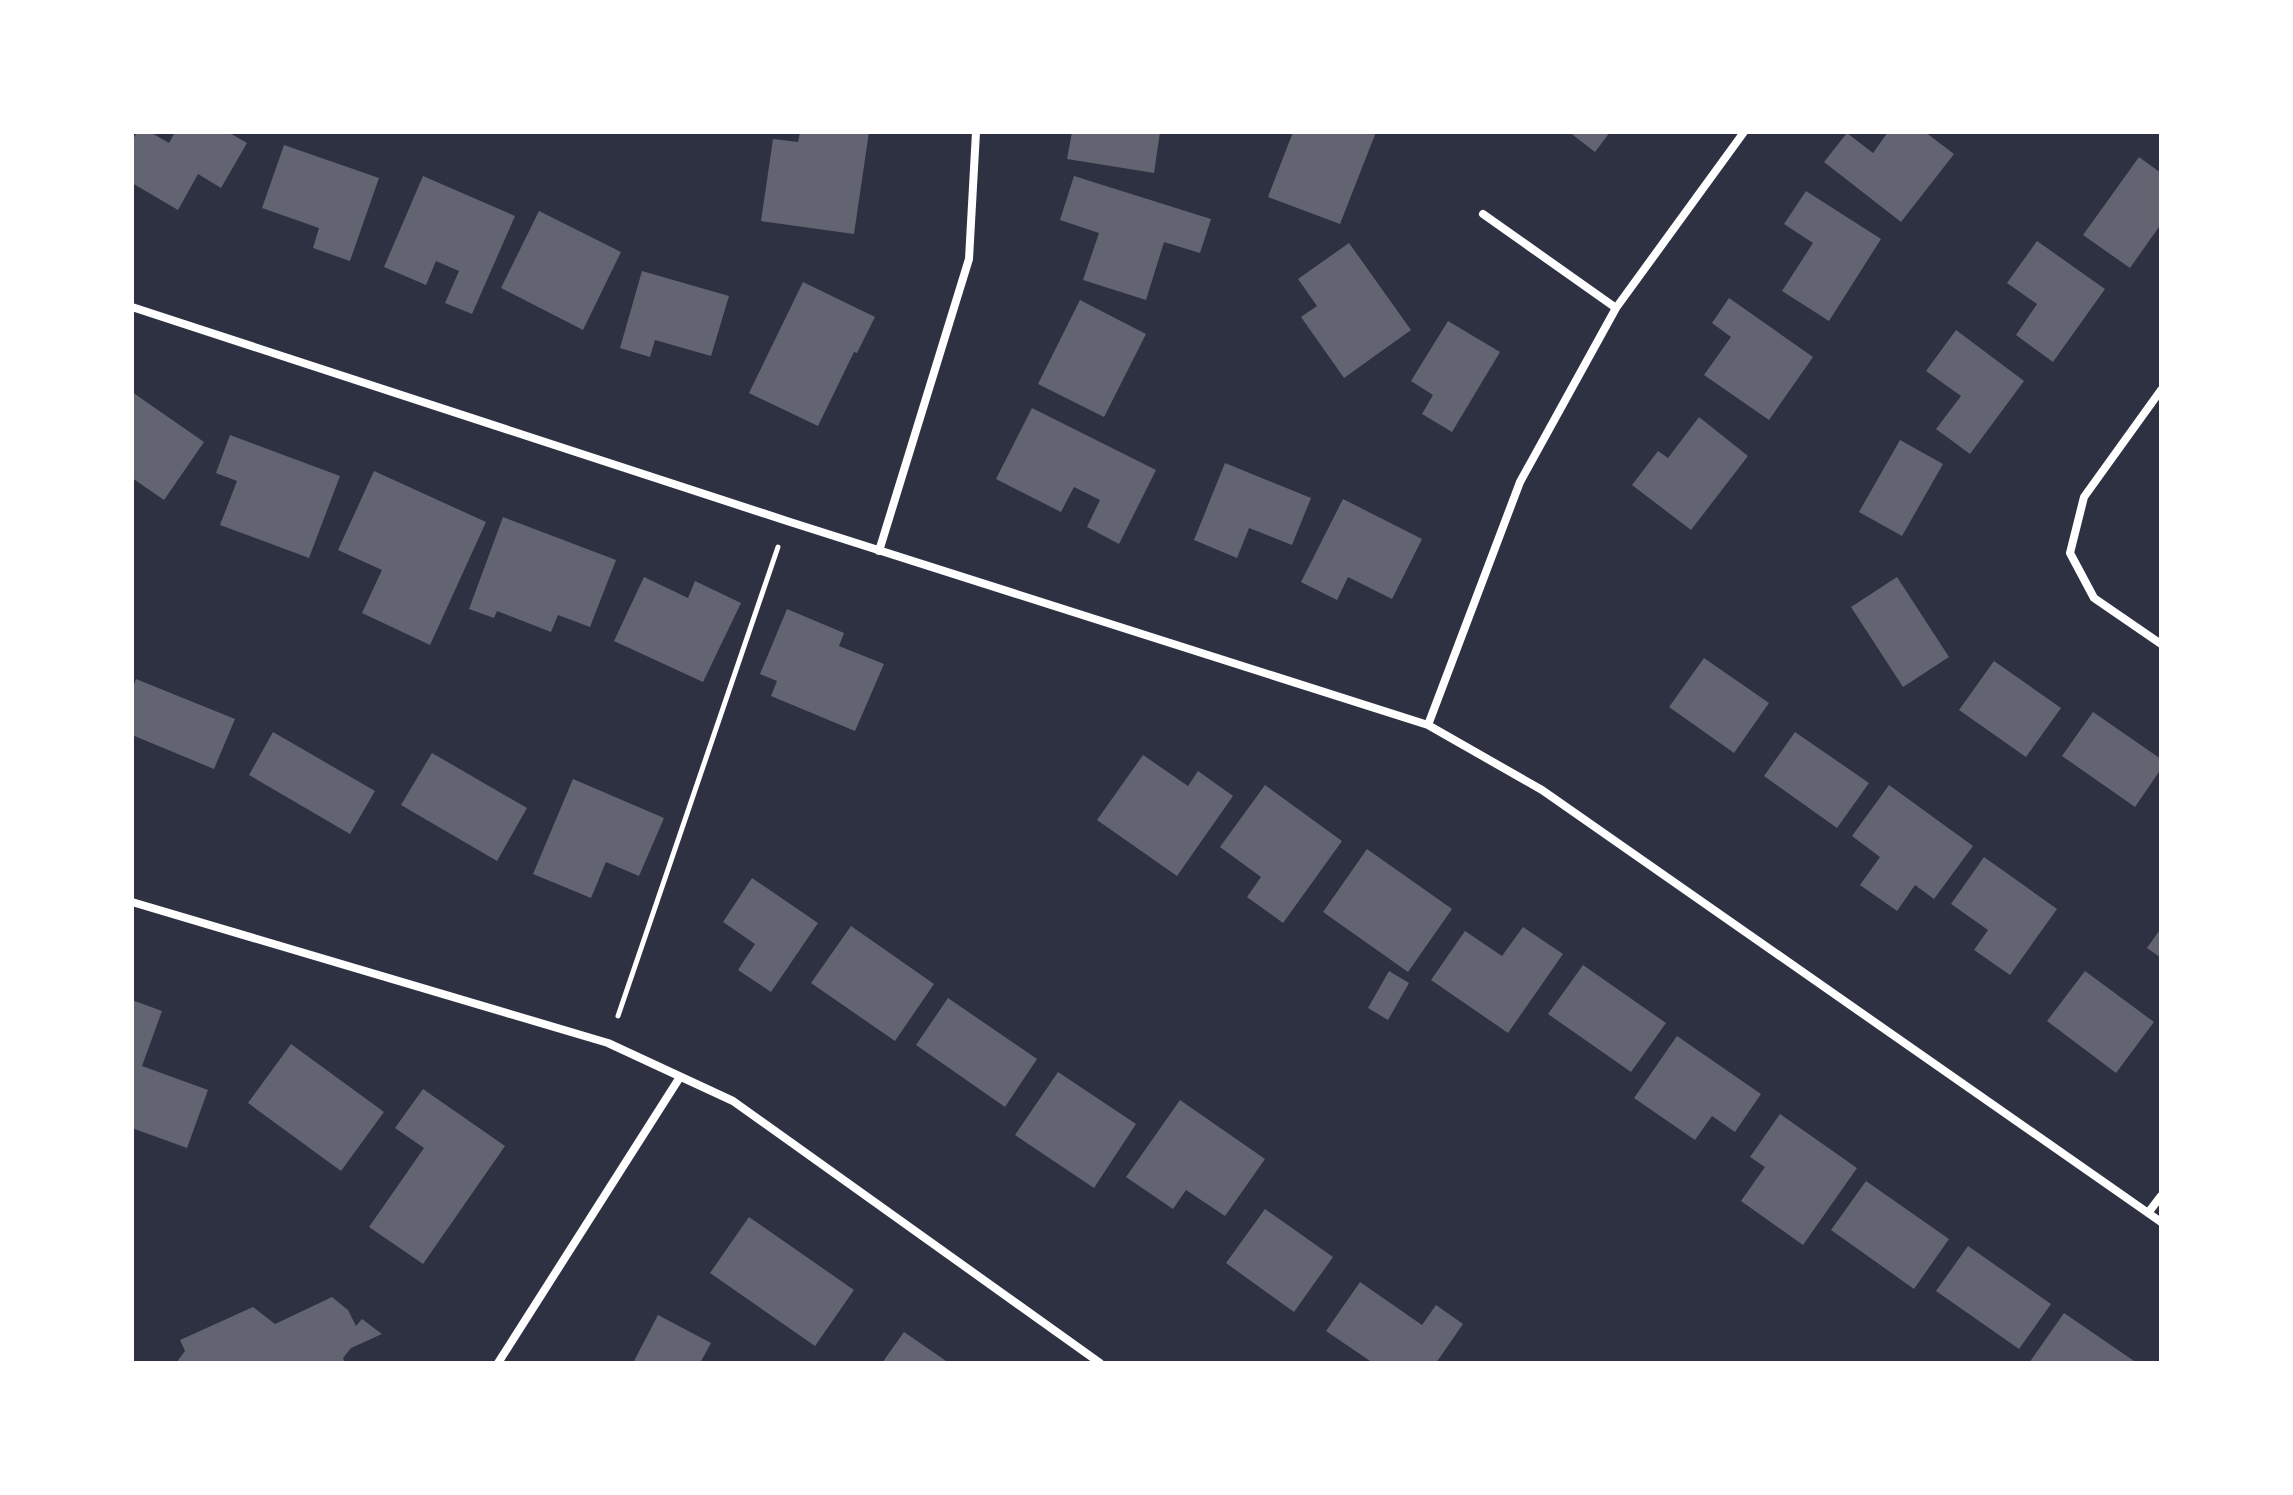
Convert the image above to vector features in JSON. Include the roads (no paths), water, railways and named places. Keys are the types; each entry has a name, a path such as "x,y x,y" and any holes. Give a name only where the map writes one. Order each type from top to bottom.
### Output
{"street":[{"path":"879,551 969,259 976,132"},
{"path":"1428,725 1520,482 1616,308 1744,132"},
{"path":"1483,214 1616,308"},
{"path":"132,307 879,551 1428,725 1542,790 2161,1222"},
{"path":"2161,390 2084,497 2070,553 2094,598 2161,644"},
{"path":"132,902 608,1043 733,1101 1100,1363"},
{"path":"498,1363 680,1077"},
{"path":"2148,1213 2161,1196"}]}
